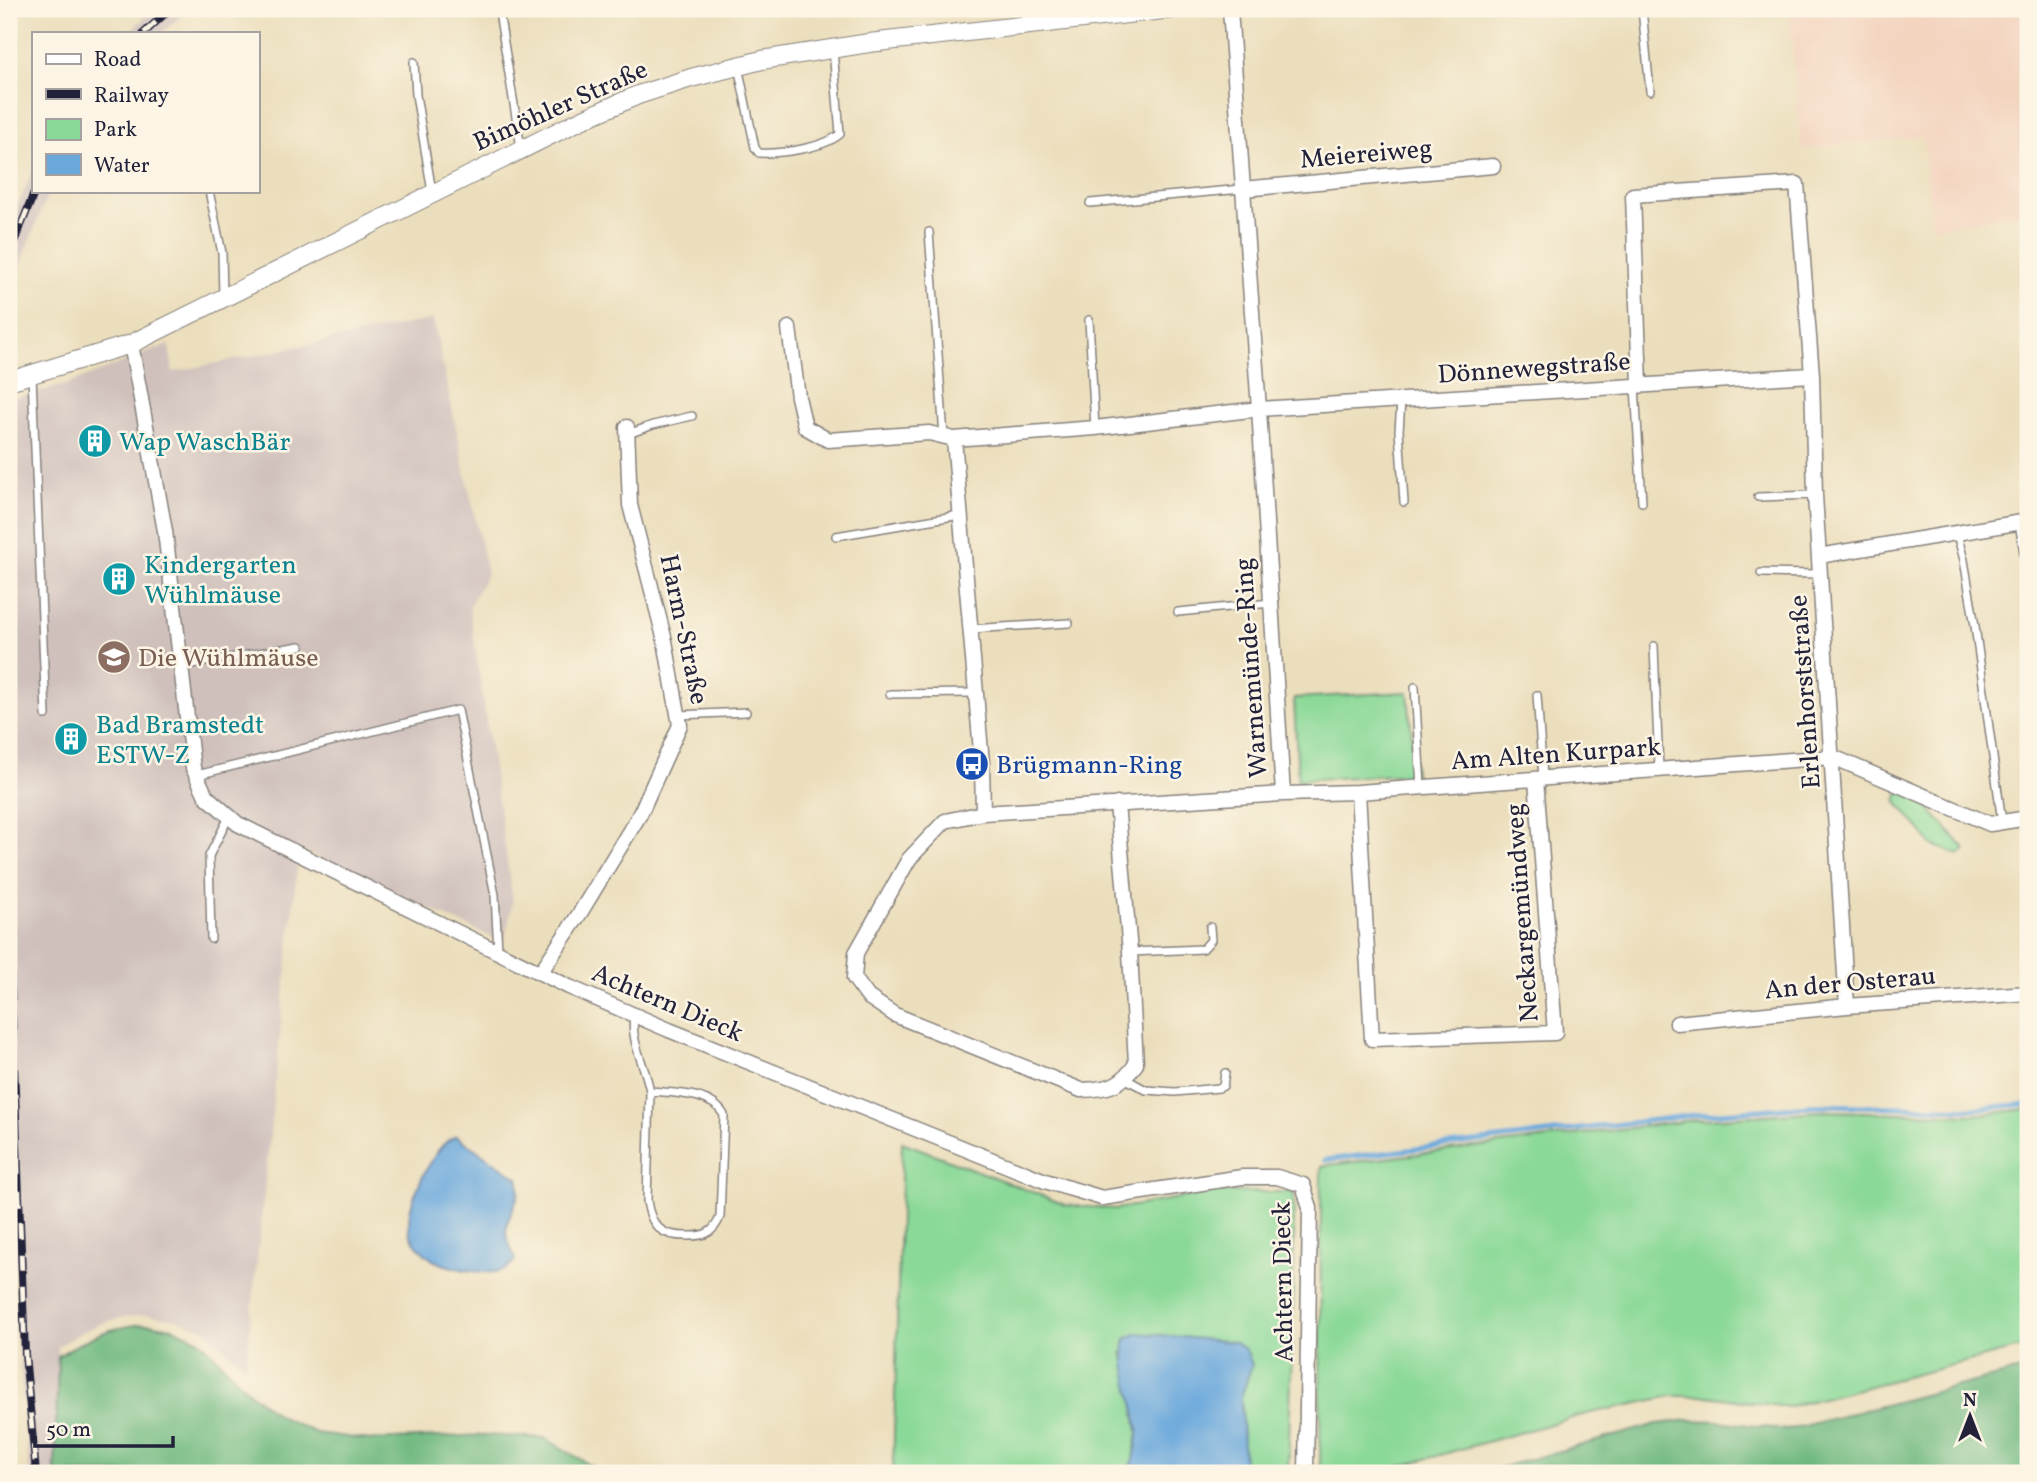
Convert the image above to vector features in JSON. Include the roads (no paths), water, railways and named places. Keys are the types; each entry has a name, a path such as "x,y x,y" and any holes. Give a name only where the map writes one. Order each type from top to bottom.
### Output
{"street":[{"name":"Bimöhler Straße","path":"9,382 131,344 521,149 638,95 691,78 738,66 833,49 1172,9"},
{"name":"Warnemünde-Ring","path":"983,813 1283,794 1230,9"},
{"name":"Meiereiweg","path":"1243,189 1493,166"},
{"name":"Erlenhorststraße","path":"1637,385 1633,195 1797,184 1812,375 1815,495 1847,1006"},
{"path":"789,328 798,397 805,427 828,440 929,433 949,438 1095,428 1259,409"},
{"name":"Achtern Dieck","path":"131,344 165,531 193,768 206,796 238,824 540,973 634,1015 1045,1181 1102,1198 1242,1177 1277,1177 1303,1185 1310,1208 1306,1473"},
{"name":"Dönnewegstraße","path":"1259,409 1812,375"},
{"name":"Harm-Straße","path":"540,973 640,814 680,725 663,629 630,505 627,431"},
{"path":"949,438 960,515 982,763 983,813 946,821 909,859 856,953 854,978 868,997 895,1015 1081,1090 1105,1090 1126,1079 1136,1064 1130,952 1117,804"},
{"path":"1819,556 2023,522"},
{"path":"1833,757 1990,824 2028,818"},
{"name":"Am Alten Kurpark","path":"1283,794 1421,788 1833,757"},
{"name":"Neckargemündweg","path":"1357,792 1372,1039 1555,1033 1540,779"},
{"name":"An der Osterau","path":"1677,1023 1847,1006 2028,993"}],"lane":[{"path":"1642,9 1650,91"},
{"path":"500,18 521,149"},
{"path":"738,66 755,148 759,153 772,153 827,143 840,134 833,49"},
{"path":"414,62 416,95 433,192"},
{"path":"1090,203 1243,189"},
{"path":"209,192 222,253 223,298"},
{"path":"929,232 949,438"},
{"path":"1089,320 1095,428"},
{"path":"32,375 46,715"},
{"path":"1637,385 1642,502"},
{"path":"1401,400 1399,431 1404,502"},
{"path":"627,431 692,416"},
{"path":"1758,497 1815,495"},
{"path":"836,536 960,515"},
{"path":"2023,522 2028,578"},
{"path":"1957,533 1975,626 2002,822"},
{"path":"1761,573 1821,574"},
{"path":"1178,612 1271,603"},
{"path":"969,629 1069,623"},
{"path":"181,666 300,646"},
{"path":"1654,646 1659,771"},
{"path":"1415,687 1421,788"},
{"path":"890,694 975,693"},
{"path":"1537,695 1540,779"},
{"path":"197,775 458,710 495,895 498,953"},
{"path":"678,715 746,712"},
{"path":"211,939 209,856 229,816"},
{"path":"1130,952 1203,949 1211,940 1210,927"},
{"path":"634,1015 634,1041 650,1091 647,1201 649,1214 663,1232 672,1236 702,1236 710,1233 717,1226 721,1210 724,1115 720,1108 704,1099 650,1091"},
{"path":"1126,1079 1146,1090 1175,1092 1219,1088 1223,1086 1225,1073"}],"water":[{"path":"456,1136 518,1178 519,1192 506,1233 515,1260 501,1271 472,1271 435,1261 420,1249 410,1233 410,1210 422,1178 438,1151"},
{"path":"1138,1333 1234,1342 1246,1350 1252,1365 1241,1397 1244,1467 1240,1473 1130,1473 1138,1430 1124,1349 1126,1339"}],"waterway":[{"path":"1325,1160 1695,1115 1823,1105 1971,1109 2028,1104"}],"railway":[{"path":"145,32 170,9"},
{"path":"9,255 35,192"},
{"path":"9,934 25,1354 36,1473"}],"place":[{"name":"Wap WaschBär","path":"95,441"},
{"name":"Kindergarten Wühlmäuse","path":"119,579"},
{"name":"Die Wühlmäuse","path":"114,657"},
{"name":"Bad Bramstedt ESTW-Z","path":"71,739"},
{"name":"Brügmann-Ring","path":"972,764"}]}
